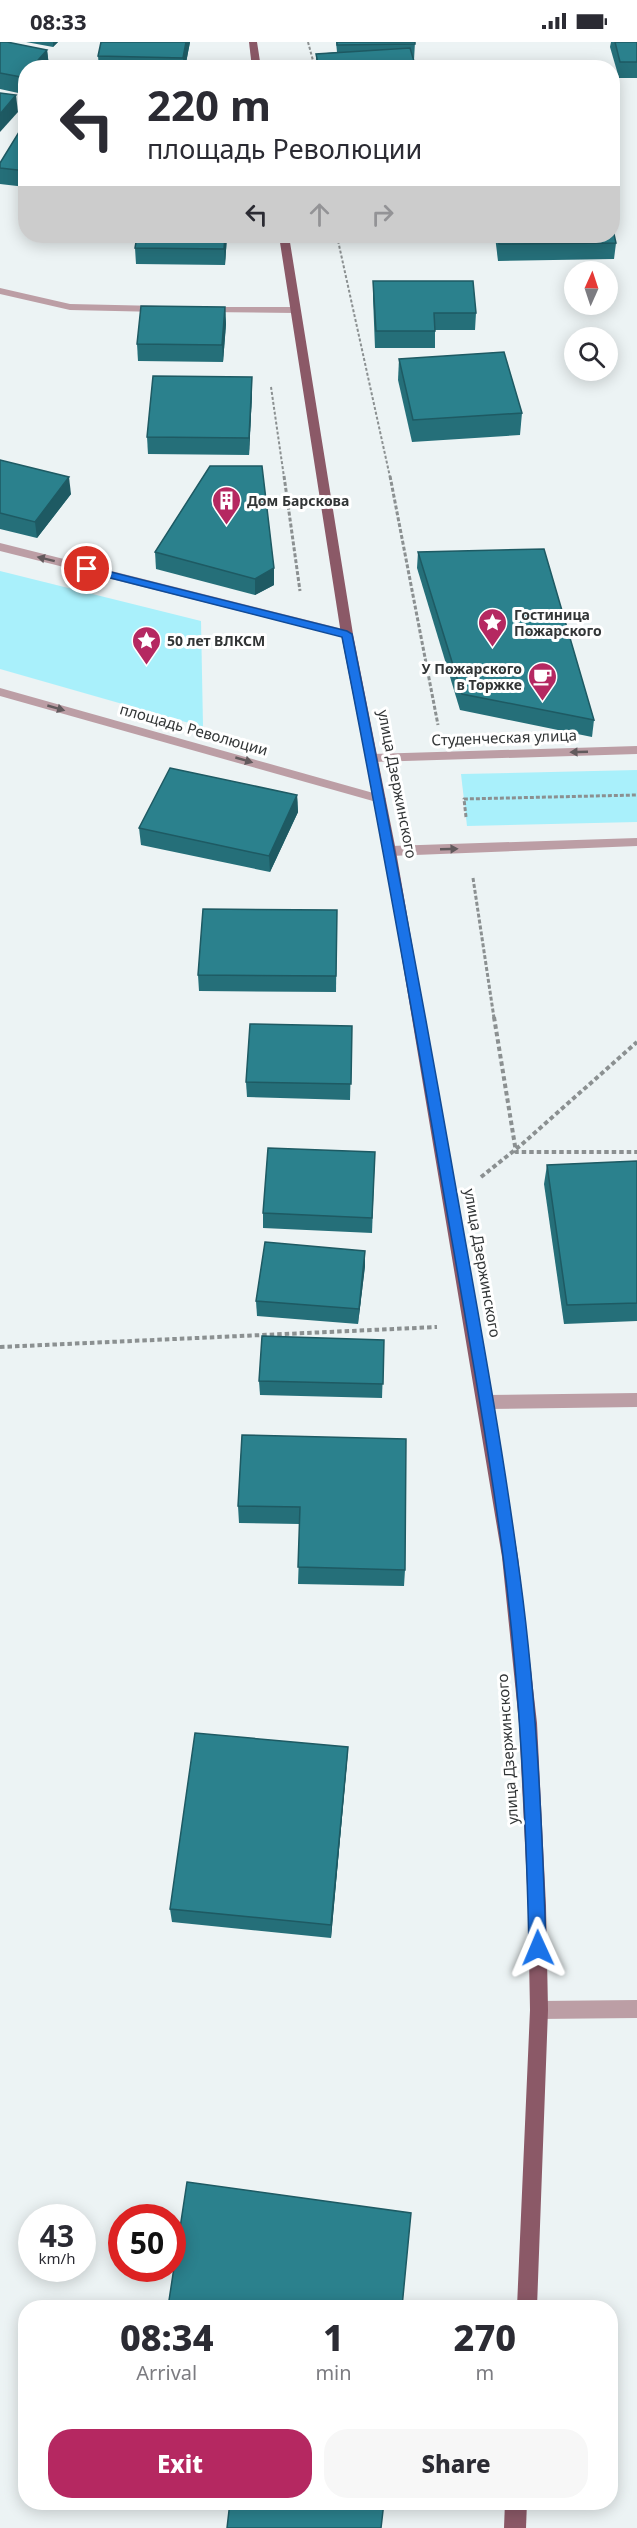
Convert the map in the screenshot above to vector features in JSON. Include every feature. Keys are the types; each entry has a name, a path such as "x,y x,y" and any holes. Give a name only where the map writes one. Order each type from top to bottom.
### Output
{"main road":[{"path":"253,42 256,60"},
{"name":"улица Дзержинского","path":"285,243 347,634 390,851 486,1402 510,1557 528,1723 539,2010 526,2300"},
{"path":"515,2528 516,2510"}],"street":[{"path":"0,291 70,307 170,309"},
{"path":"193,309 295,310"},
{"path":"0,547 347,634"},
{"name":"площадь Революции","path":"0,692 380,799"},
{"name":"Студенческая улица","path":"372,758 637,750"},
{"path":"390,851 637,842"},
{"path":"486,1402 637,1400"},
{"path":"539,2010 637,2008"}],"path":[{"path":"308,42 313,60"},
{"path":"339,243 382,436 445,756"},
{"path":"270,380 304,624"},
{"path":"464,799 637,795"},
{"path":"472,871 477,917 516,1152"},
{"path":"451,1198 516,1152 637,1042"},
{"path":"516,1152 637,1152"},
{"path":"0,1347 473,1326"}],"shaded area":[{"path":"0,571 201,621 203,727 0,669"},
{"path":"637,770 637,822 467,826 461,774"}],"building":[{"path":"0,42 47,50 38,60 18,60 18,76 0,73"},
{"path":"101,42 186,42 183,58 98,56"},
{"path":"337,42 415,42 415,44 337,45"},
{"path":"615,42 637,42 637,62 620,62"},
{"path":"410,48 414,60 317,60 316,54"},
{"path":"0,93 16,95 0,114"},
{"path":"18,134 18,170 0,168 0,163"},
{"path":"136,243 224,243 224,249 135,248"},
{"path":"499,243 616,243 499,244"},
{"path":"373,281 473,281 476,313 434,313 435,331 376,331"},
{"path":"141,306 225,307 222,345 137,344"},
{"path":"504,352 522,413 413,420 399,359"},
{"path":"153,376 252,377 249,438 147,437"},
{"path":"0,460 69,477 35,522 0,513"},
{"name":"Дом Барскова","path":"210,466 262,466 274,568 255,579 155,552"},
{"path":"544,549 594,720 462,694 418,552"},
{"path":"170,768 297,795 269,856 139,828"},
{"path":"203,909 337,910 336,976 198,975"},
{"path":"250,1024 352,1026 351,1084 246,1082"},
{"path":"268,1148 375,1152 372,1218 263,1213"},
{"path":"637,1161 637,1303 567,1305 547,1165"},
{"path":"265,1242 365,1251 359,1309 256,1301"},
{"path":"262,1336 384,1340 383,1384 259,1381"},
{"path":"242,1435 406,1439 405,1570 298,1567 300,1507 238,1506"},
{"path":"195,1733 348,1747 331,1925 170,1909"},
{"path":"187,2182 411,2213 403,2300 169,2300 172,2282 186,2282 186,2204 184,2204"},
{"path":"229,2510 383,2510 381,2528 227,2528"}],"place":[{"name":"Дом Барскова","path":"226,526"},
{"name":"Гостиница Пожарского","path":"493,648"},
{"name":"50 лет ВЛКСМ","path":"146,666"},
{"name":"У Пожарского в Торжке","path":"543,702"}],"route":[{"path":"87,569 347,634 390,851 499,1480 520,1638 528,1723 538,1948"}]}
